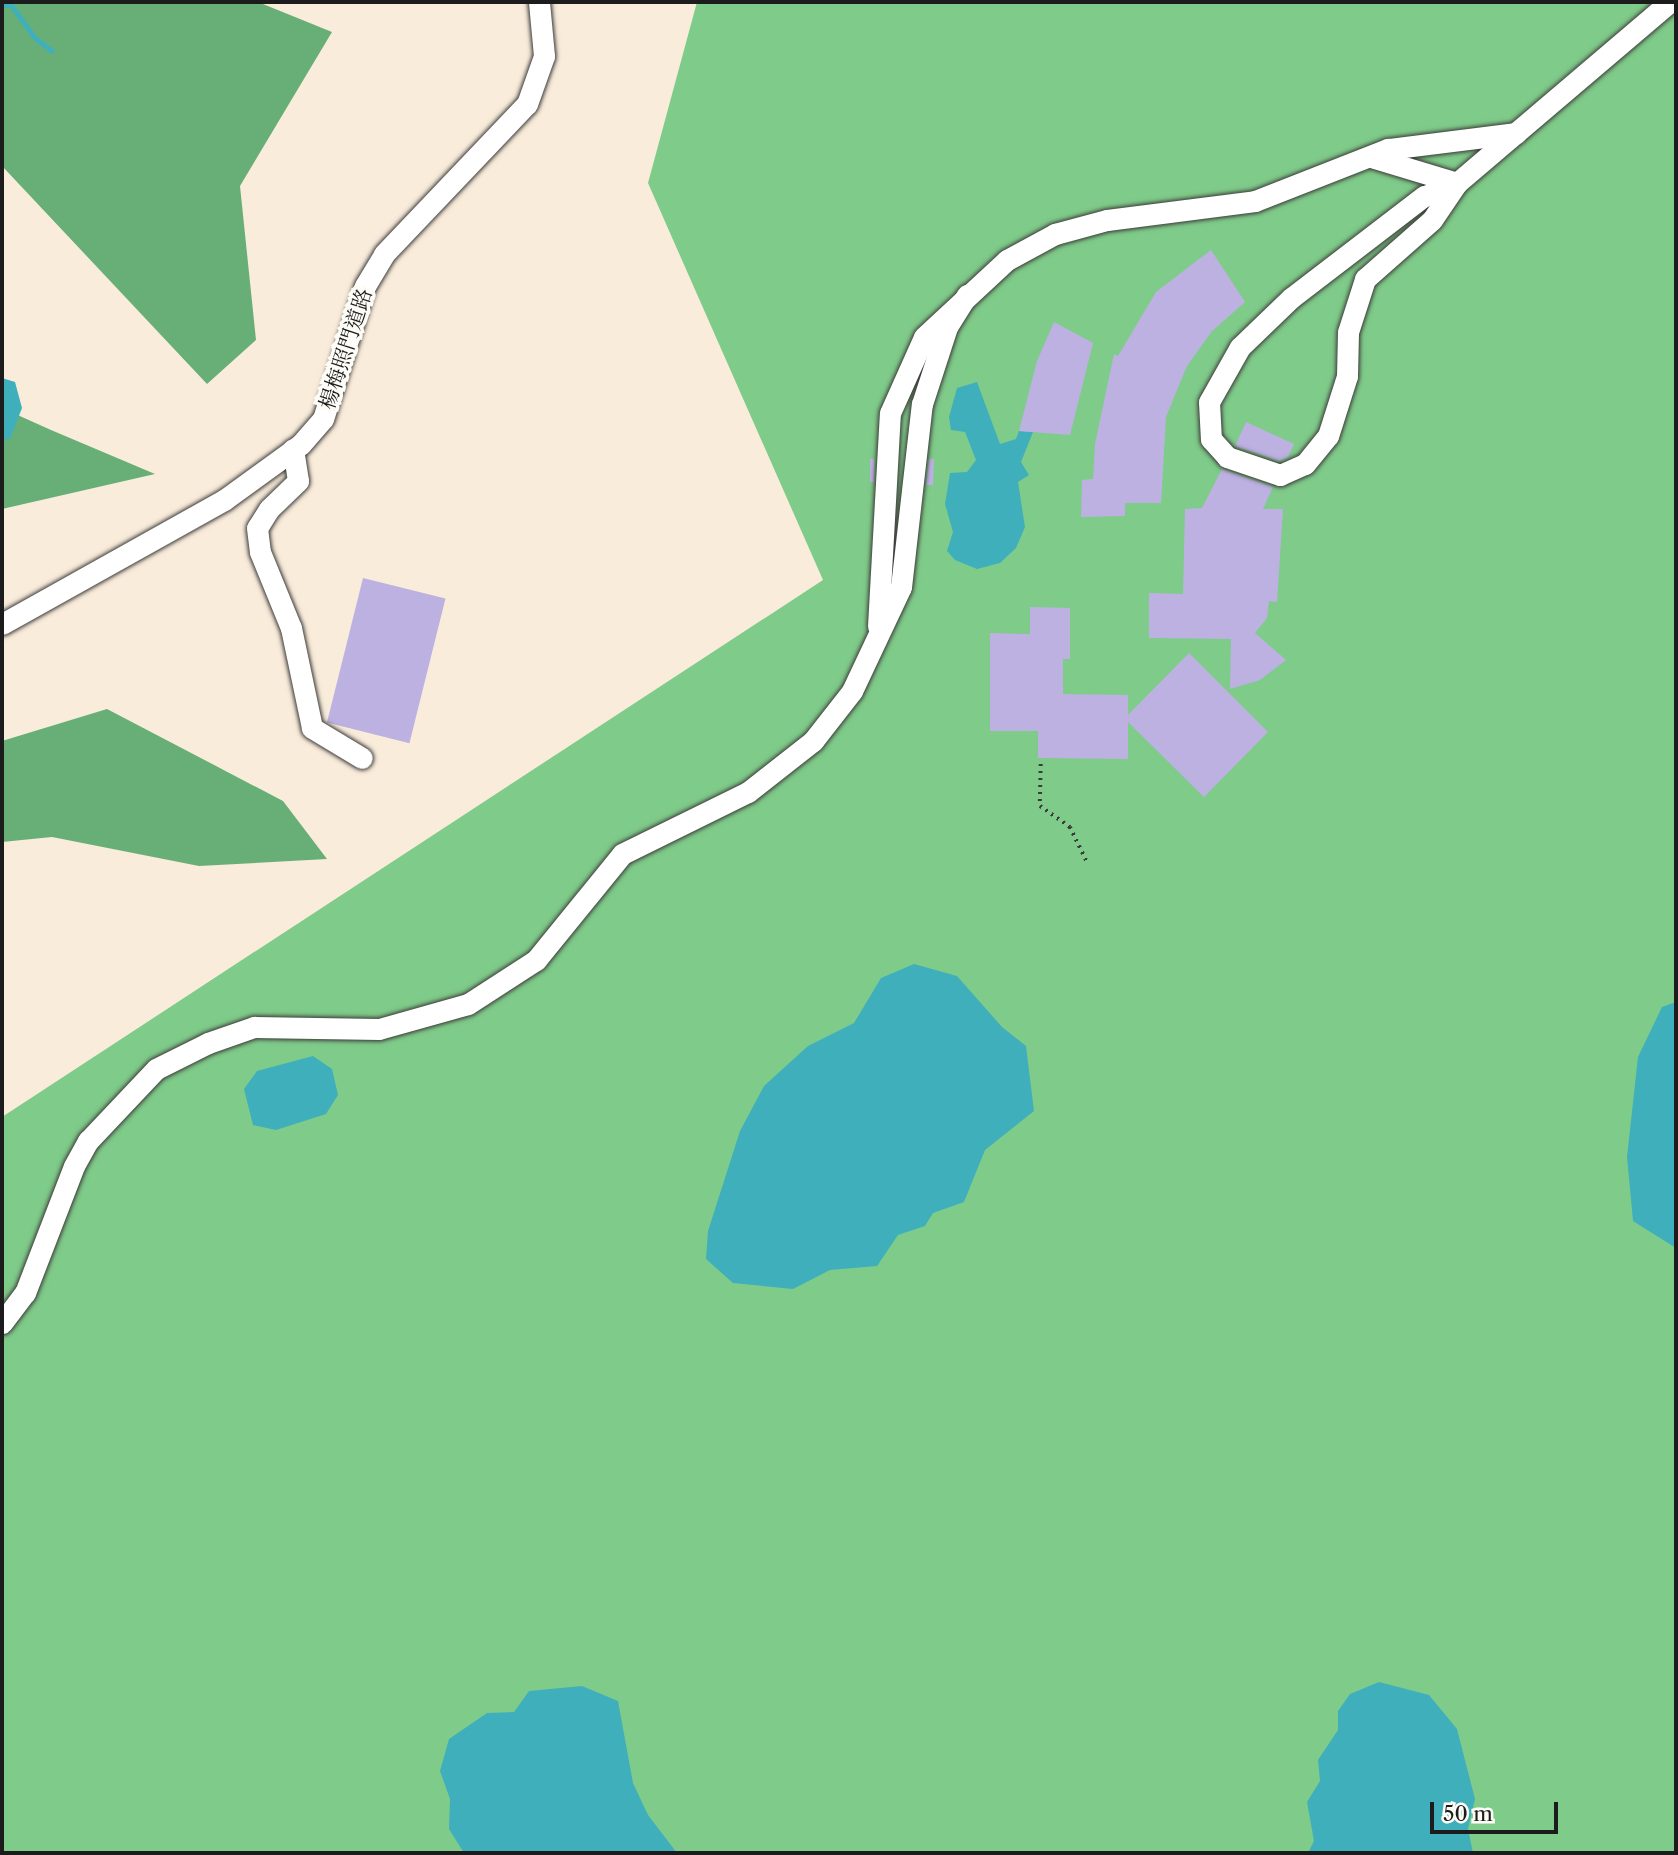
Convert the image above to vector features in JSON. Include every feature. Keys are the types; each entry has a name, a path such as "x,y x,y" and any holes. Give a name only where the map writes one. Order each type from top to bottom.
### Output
{"street":[{"name":"楊梅照門道路","path":"2,624 223,500 293,449 323,419 365,286 384,254 527,104 544,56 539,2"},
{"path":"1457,183 1424,195 1291,298 1240,346 1209,402 1211,439 1227,457 1280,475 1305,464 1328,436 1347,376 1348,332 1365,279 1432,220 1457,183 1670,2"},
{"path":"878,638 890,413 924,337 1007,260 1055,234 1107,220 1255,201 1388,149 1516,133"},
{"path":"1371,157 1457,183"},
{"path":"2,1323 25,1293 74,1166 88,1141 156,1069 208,1043 254,1027 380,1029 468,1004 536,960 622,854 748,792 813,741 852,691 901,587 922,404 947,327 967,295"},
{"path":"293,449 298,481 269,509 257,528 260,552 291,628 312,729 362,758"}],"path":[{"path":"1041,764 1040,806 1069,827 1087,862"}],"green space":[{"path":"2,2 258,2 332,32 240,186 256,340 207,384 2,166"},
{"path":"697,2 1676,2 1676,1853 2,1853 2,1117 823,580 648,183"},
{"path":"2,408 51,430 155,474 2,509"},
{"path":"107,709 283,801 327,859 199,866 52,837 2,842 2,741"}],"water":[{"path":"2,378 15,382 22,408 10,439 2,440"},
{"path":"977,382 1000,444 1016,439 1019,431 1033,432 1021,462 1029,475 1018,482 1025,527 1016,548 1000,563 977,569 955,560 947,551 953,532 945,504 950,473 967,472 976,460 965,432 951,430 949,417 957,388"},
{"path":"914,964 957,976 1002,1027 1026,1046 1034,1111 985,1150 964,1202 933,1213 925,1226 898,1235 877,1266 830,1270 793,1289 733,1283 706,1259 708,1231 740,1131 764,1086 808,1046 854,1023 881,978"},
{"path":"1676,1002 1676,1248 1633,1221 1627,1157 1638,1057 1662,1007"},
{"path":"313,1056 332,1069 338,1095 326,1114 276,1130 253,1125 244,1089 257,1071"},
{"path":"1379,1682 1429,1695 1457,1729 1475,1799 1468,1829 1473,1853 1308,1853 1314,1841 1307,1802 1320,1781 1318,1760 1338,1730 1338,1711 1350,1694"},
{"path":"582,1686 618,1701 633,1783 648,1815 677,1853 464,1853 449,1829 450,1799 440,1771 449,1739 487,1713 514,1712 529,1691"}],"building":[{"path":"1211,250 1245,302 1212,331 1187,366 1166,417 1161,503 1125,503 1125,516 1081,517 1082,480 1093,479 1095,444 1114,354 1118,356 1156,292"},
{"path":"1054,322 1093,343 1070,435 1019,431 1037,361"},
{"path":"1246,422 1294,444 1288,457 1279,461 1235,446"},
{"path":"870,459 874,459 874,482 870,482"},
{"path":"929,459 934,459 933,485 926,485"},
{"path":"1222,469 1273,487 1263,509 1283,509 1277,602 1269,601 1267,618 1255,633 1286,660 1260,680 1230,689 1231,639 1149,638 1149,593 1183,594 1185,509 1202,508"},
{"path":"363,578 445,599 409,743 327,723"},
{"path":"1030,607 1070,608 1070,659 1063,659 1063,694 1128,695 1128,715 1189,653 1268,732 1204,797 1128,722 1128,759 1038,758 1038,731 990,731 990,633 1030,634"}],"waterway":[{"path":"2,5 11,5 35,38 52,51"}]}
